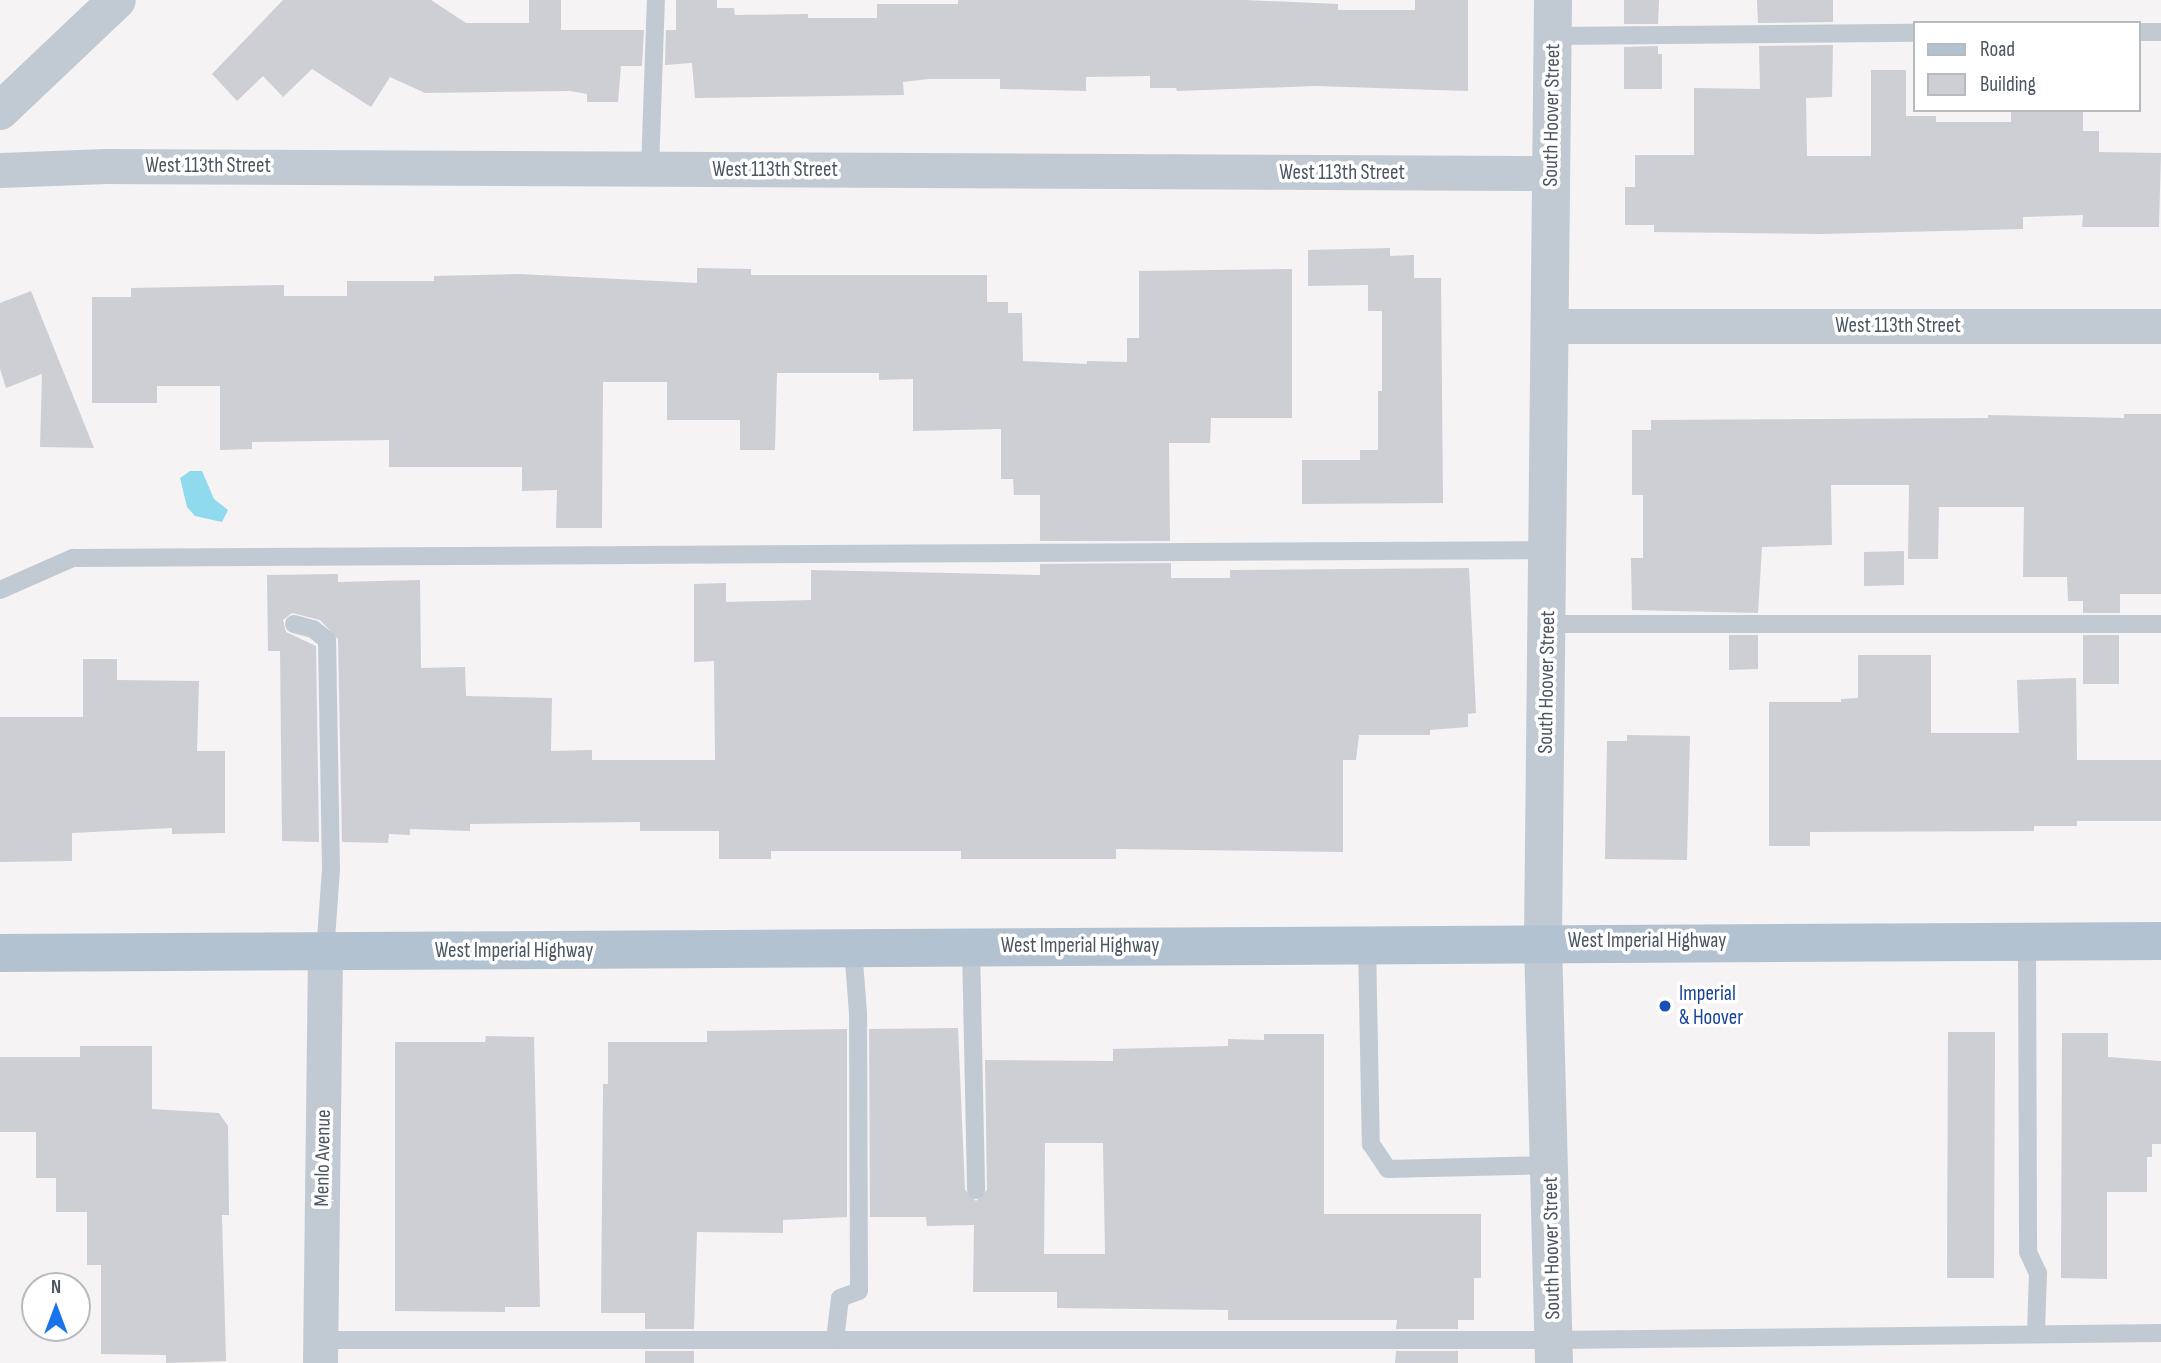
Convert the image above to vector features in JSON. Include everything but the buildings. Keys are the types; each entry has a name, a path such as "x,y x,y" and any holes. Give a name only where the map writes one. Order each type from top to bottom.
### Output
{"main road":[{"name":"West Imperial Highway","path":"0,953 325,953 1543,942 2161,941"}],"street":[{"path":"0,111 117,0"},
{"name":"South Hoover Street","path":"1553,18 1543,942 1554,1352"},
{"name":"West 113th Street","path":"0,170 106,166 1551,173"},
{"name":"West 113th Street","path":"1551,326 2161,326"},
{"name":"Menlo Avenue","path":"320,1352 325,953"}],"lane":[{"path":"650,169 656,0"},
{"path":"1553,18 1912,33"},
{"path":"2140,32 2161,32"},
{"path":"0,590 73,558 1549,550"},
{"path":"294,624 313,629 327,640 331,869 325,953"},
{"path":"1548,624 2161,624"},
{"path":"2027,941 2028,1252 2038,1273 2036,1334"},
{"path":"1367,944 1371,1144 1388,1169 1550,1166"},
{"path":"971,947 976,1189"},
{"path":"835,1340 840,1298 859,1291 853,948"},
{"path":"320,1352 835,1340 1554,1352 2036,1334 2161,1333"}],"water":[{"path":"190,471 202,471 214,499 228,510 222,522 195,516 187,507 180,478"}],"place":[{"name":"Imperial & Hoover","path":"1665,1006"}]}
